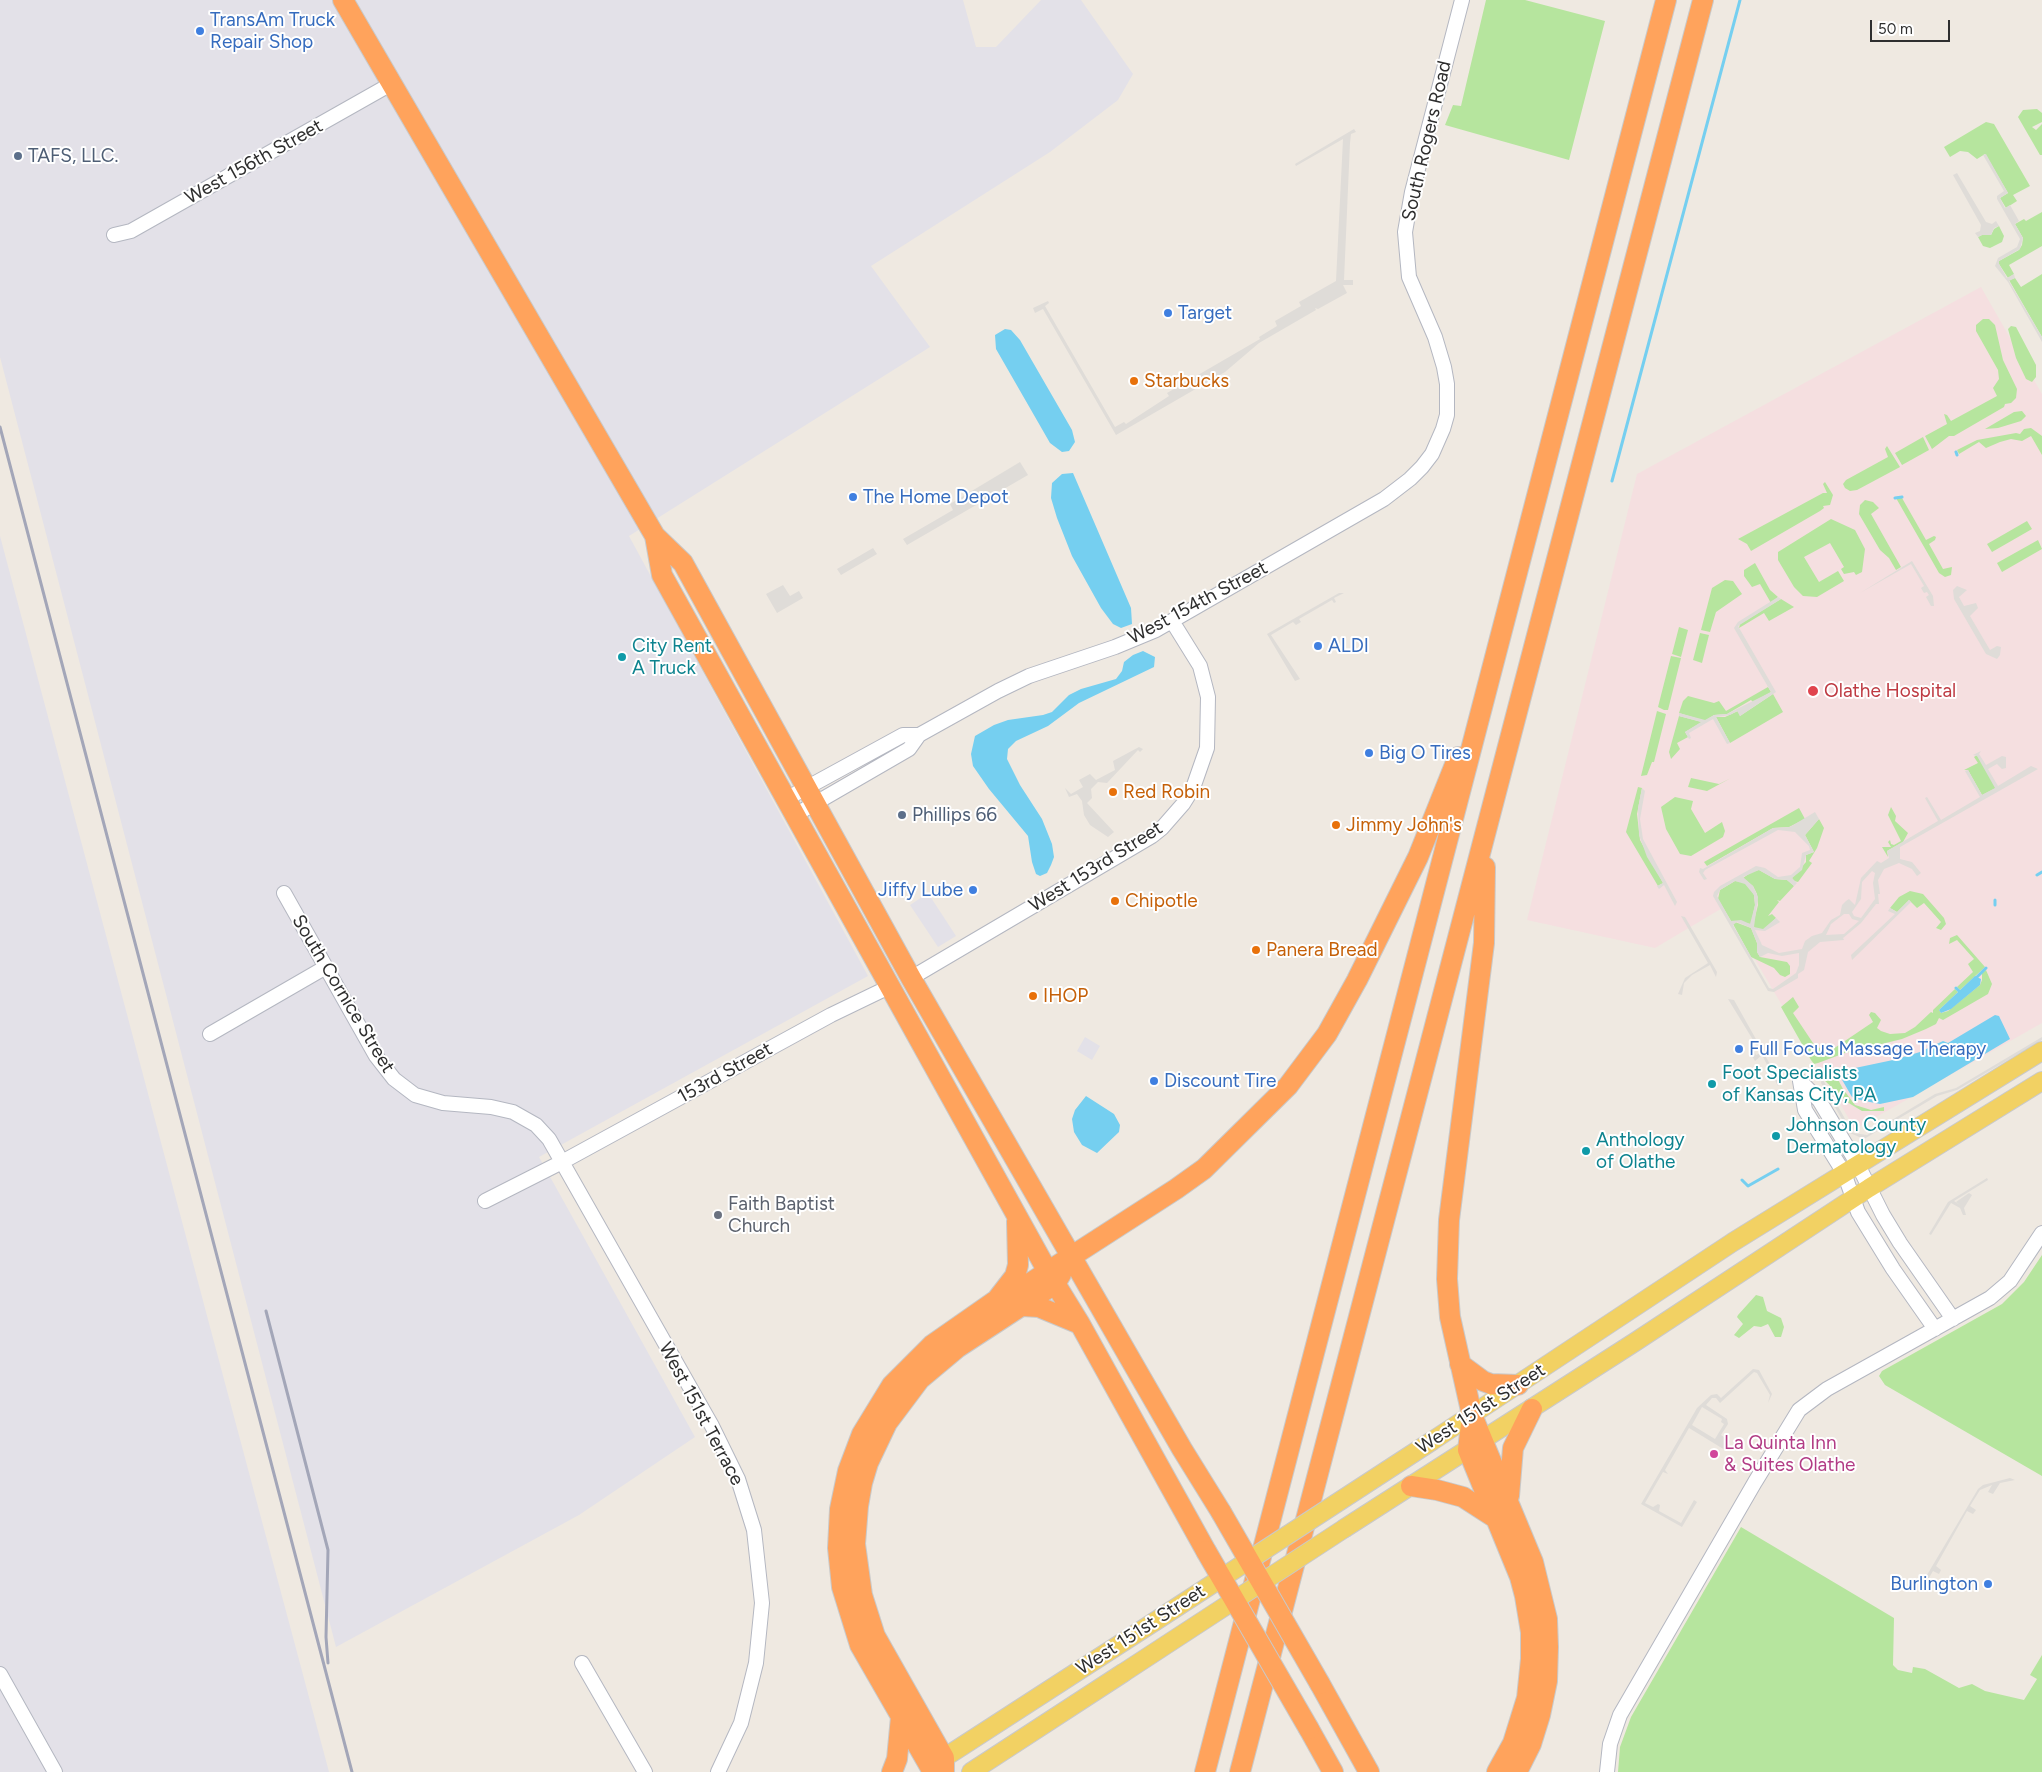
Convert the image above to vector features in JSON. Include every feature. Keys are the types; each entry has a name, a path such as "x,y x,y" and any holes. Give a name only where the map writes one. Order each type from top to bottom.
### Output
{"highway":[{"path":"343,0 655,536 682,563 911,978 1071,1257 1221,1512 1369,1772"},
{"path":"1205,1772 1666,0"},
{"path":"1240,1772 1703,0"},
{"path":"655,536 662,575 1017,1217 1080,1324 1206,1551 1333,1772"},
{"path":"934,1768 868,1616 857,1572 855,1544 858,1506 871,1457 887,1423 902,1401 937,1363 1022,1306 1071,1257 1176,1189 1204,1168 1257,1119 1309,1060 1342,1009 1418,858 1491,671"},
{"path":"1486,832 1484,942 1446,1248 1450,1317 1472,1415 1475,1445 1502,1511 1525,1596 1531,1632 1532,1659 1527,1698 1513,1742 1497,1772"},
{"path":"995,1301 1015,1276 1018,1265 1017,1217"},
{"path":"934,1768 901,1717 860,1645 847,1607 838,1548 843,1491 862,1434 892,1385 932,1344 995,1301 1024,1287 1052,1278"},
{"path":"1022,1306 1039,1307 1080,1324"},
{"path":"1460,1364 1483,1381 1491,1384 1518,1385"},
{"path":"1502,1511 1513,1448 1532,1409"},
{"path":"1411,1486 1463,1497 1502,1511 1533,1562 1547,1619 1547,1681 1531,1744 1517,1772"},
{"path":"892,1772 897,1759 901,1717"}],"main road":[{"name":"West 151st Street","path":"934,1768 1122,1642 1518,1385 1733,1242 2042,1051"},
{"name":"West 151st Street","path":"971,1772 1532,1409 1852,1198 2042,1082"}],"street":[{"name":"South Rogers Road","path":"1432,454 1446,415 1447,384 1435,337 1409,277 1405,232 1412,192 1462,0"},
{"name":"West 156th Street","path":"114,235 131,231 391,84"},
{"name":"West 154th Street","path":"790,807 811,795 909,749 919,735 990,695 1029,676 1122,644 1172,620 1384,499 1410,479 1432,454"},
{"name":"West 153rd Street","path":"911,978 1152,836 1162,828 1183,804 1193,788 1206,748 1208,697 1200,666 1172,620"},
{"name":"West 154th Street","path":"790,807 811,795"},
{"name":"South Cornice Street","path":"284,894 376,1056 394,1079 415,1095 443,1103 491,1107 513,1112 536,1125 549,1139 562,1162"},
{"path":"210,1034 326,967"},
{"name":"153rd Street","path":"562,1162 823,1020 889,987"},
{"path":"1935,1329 1893,1269 1852,1198 1851,1169 1818,1100 1800,1081 1805,1110 1851,1169 1869,1188 1900,1242 1953,1319"},
{"path":"484,1201 562,1162"},
{"name":"West 151st Terrace","path":"562,1162 712,1426 738,1479 754,1530 762,1603 756,1663 741,1723 718,1772"},
{"path":"1606,1772 1610,1744 1620,1715 1794,1417 1814,1397 1990,1298 2010,1281 2042,1233"},
{"path":"582,1663 645,1772"},
{"path":"0,1674 55,1772"}],"shaded area":[{"path":"0,0 963,0 976,47 996,47 1041,0 1081,0 1133,74 1118,100 1050,152 871,266 930,347 629,536 868,976 539,1157 695,1437 579,1515 336,1647 0,357"},
{"path":"1354,129 1356,132 1351,134 1350,143 1344,280 1353,280 1353,285 1343,285 1347,293 1318,309 1315,308 1316,310 1259,343 1225,372 1116,435 1043,309 1035,313 1033,308 1048,301 1049,303 1045,306 1115,427 1124,422 1126,424 1169,396 1167,393 1260,339 1259,337 1277,326 1275,321 1301,306 1299,302 1336,281 1343,139 1296,166 1295,164"},
{"path":"1986,154 2008,193 2000,198 2005,208 2010,205 2019,221 2015,224 2023,238 2020,249 1999,261 1999,264 2007,278 2014,274 2015,278 2009,281 2042,337 2042,342 2008,282 1995,266 1998,258 2017,247 2020,239 1997,199 1997,196 2004,191 1983,155"},
{"path":"1957,173 1986,222 1992,224 1996,221 1999,226 1994,228 1991,235 1978,237 1975,233 1980,231 1981,225 1953,175"},
{"name":"Olathe Hospital","path":"1981,287 2042,394 2042,1023 1855,1129 1724,907 1655,948 1527,920 1637,474"},
{"path":"1020,462 1028,475 907,545 903,539 953,510 950,504"},
{"path":"0,536 210,1327 329,1772 0,1772"},
{"path":"873,548 877,554 841,575 837,569"},
{"path":"1912,561 1933,596 1934,606 1931,606 1926,597 1929,595 1927,592 1924,593 1921,588 1924,586 1911,564 1860,593"},
{"path":"783,585 790,596 799,591 803,598 777,613 766,594"},
{"path":"1957,586 1967,590 1959,597 1964,606 1976,603 1978,608 1970,616 1990,650 1997,646 2001,647 2000,655 1997,659 1986,654 1954,599 1953,590"},
{"path":"1339,593 1344,593 1334,598 1336,602 1334,603 1332,600 1299,619 1301,622 1296,625 1293,622 1271,635 1300,679 1295,681 1267,634"},
{"path":"1778,597 1781,599 1738,626 1776,692 1740,716 1737,711 1730,715 1716,717 1730,743 1727,744 1713,719 1689,733 1691,738 1689,739 1685,732 1701,722 1679,716 1679,713 1705,720 1714,715 1727,714 1771,692 1734,628 1738,622"},
{"path":"1139,747 1143,749 1140,752 1138,750 1107,783 1098,782 1091,789 1092,798 1087,803 1114,832 1108,837 1090,825 1084,815 1082,801 1077,794 1069,797 1065,788 1071,794 1083,787 1079,780 1090,774 1096,780 1115,770 1113,761"},
{"path":"1981,751 1979,754 1986,765 2002,756 2006,757 2006,768 2002,769 1997,764 1988,769 1998,786 2031,766 2038,769 1900,847 1900,859 1912,862 1921,873 1917,876 1912,869 1899,863 1884,869 1878,880 1879,904 1876,904 1861,923 1843,938 1844,940 1820,942 1808,952 1804,970 1798,974 1798,978 1774,992 1768,991 1713,896 1714,892 1720,886 1756,866 1765,868 1778,877 1791,875 1800,867 1802,853 1810,850 1809,846 1795,832 1778,830 1705,870 1703,873 1707,879 1704,880 1699,872 1700,868 1703,869 1773,828 1790,827 1815,812 1819,819 1805,835 1814,852 1806,855 1802,870 1792,878 1797,883 1794,886 1787,880 1775,879 1759,870 1743,877 1753,886 1758,897 1754,927 1763,929 1776,918 1780,922 1765,931 1755,930 1762,945 1779,953 1802,949 1805,941 1812,936 1822,933 1831,920 1840,915 1842,905 1846,901 1849,899 1855,905 1861,878 1877,861 1881,863 1889,858 1887,851 1938,821 1925,798 1927,797 1941,820 1980,797 1965,771 1968,770 1982,795 1995,788 1977,756 1973,755","holes":["1872,871 1875,873 1873,883 1875,899 1861,918 1854,916 1852,912 1861,899 1862,882","1735,881 1745,884 1754,895 1755,905 1750,924 1741,920 1731,921 1717,896 1720,890","1844,914 1849,914 1852,919 1859,921 1844,934 1826,935 1831,924","1737,922 1751,928 1760,957 1768,953 1782,956 1799,953 1799,965 1796,973 1773,989 1769,988 1733,925"]},
{"path":"1642,788 1645,791 1640,819 1643,839 1677,902 1675,906 1664,885 1659,889 1657,886 1663,883 1647,857 1639,835 1638,808"},
{"path":"928,893 956,936 938,947 910,905"},
{"path":"1909,900 1911,902 1852,960 1851,955 1895,914 1888,911 1890,908 1897,912"},
{"path":"1681,916 1685,917 1717,972 1716,977 1710,965 1692,975 1684,983 1682,995 1678,994 1685,978 1708,963"},
{"path":"1728,999 1734,1000 1780,1082 1778,1086 1762,1055 1755,1061 1752,1056 1751,1053 1754,1051 1756,1055 1761,1053"},
{"path":"1085,1037 1100,1046 1092,1060 1077,1051"},
{"path":"2042,1037 2042,1040 1957,1090 1937,1096 1864,1139 1850,1133 1821,1083 1822,1078 1853,1133 1867,1135 1935,1094 1956,1088"},
{"path":"1987,1178 1988,1180 1954,1201 1960,1205 1956,1202 1969,1193 1972,1195 1964,1208 1966,1215 1963,1215 1960,1208 1951,1203 1931,1235 1929,1234 1948,1202"},
{"path":"1753,1369 1759,1370 1772,1394 1768,1403 1770,1395 1757,1373 1754,1372 1720,1403 1716,1398 1712,1398 1706,1405 1727,1419 1728,1424 1721,1435 1730,1441 1725,1450 1689,1428 1665,1470 1668,1474 1663,1472 1645,1503 1653,1507 1658,1504 1660,1505 1659,1511 1681,1523 1694,1500 1697,1502 1682,1527 1641,1504 1697,1408 1711,1395 1717,1394 1721,1398","holes":["1702,1407 1722,1419 1721,1422 1724,1424 1715,1439 1692,1425"]},
{"path":"2010,1478 2015,1480 2000,1483 1993,1494 1988,1492 1992,1485 1980,1490 1970,1506 1976,1510 1973,1514 1967,1511 1936,1566 1941,1570 1939,1574 1933,1571 1923,1588 1924,1580 1978,1489 1983,1485"}],"green space":[{"path":"1486,0 1525,0 1605,21 1569,160 1445,125 1453,105 1461,106"},
{"path":"2037,109 2042,113 2042,122 2032,127 2036,130 2042,124 2042,155 2040,155 2018,117 2023,110"},
{"path":"1986,122 1994,124 2030,186 2013,195 2017,201 2006,208 2000,198 2008,193 1985,154 1977,159 1968,152 1960,151 1950,157 1944,147"},
{"path":"2042,212 2042,246 2009,265 2014,274 2008,278 1999,261 2019,250 2022,245 2023,238 2015,224 2024,219 2026,221"},
{"path":"1999,226 2004,236 2002,242 1990,248 1983,246 1978,237 1991,235 1994,229"},
{"path":"2042,274 2042,337 2009,280 2015,278 2021,287"},
{"path":"1983,319 1989,319 1995,325 2003,360 2017,389 2016,398 2011,403 2005,404 2004,407 1954,436 1949,436 1932,449 1925,436 1947,424 1944,414 1951,421 1997,396 1993,388 1999,379 1998,370 1976,331 1976,325"},
{"path":"2011,326 2016,327 2036,365 2036,377 2032,382 2026,379 2016,358 2008,329"},
{"path":"2022,411 2026,416 2021,421 1998,428 1985,429 2014,412"},
{"path":"2031,428 2042,436 2042,455 2031,436 2022,441 2011,439 1986,448 1979,442 1959,454 1957,450 1977,440 2016,433 2020,434 2024,429"},
{"path":"1923,437 1929,450 1902,465 1895,453"},
{"path":"1887,446 1900,467 1857,490 1850,491 1845,488 1843,484 1846,480 1888,457 1885,449"},
{"path":"1825,482 1833,495 1830,505 1823,506 1824,508 1820,511 1751,551 1747,544 1738,539 1823,493 1827,493 1823,484"},
{"path":"1896,498 1902,498 1926,540 1934,536 1936,537 1929,544 1943,569 1952,567 1951,575 1945,577 1939,573"},
{"path":"1865,500 1873,502 1879,508 1871,514 1901,567 1896,570 1889,558 1880,550 1859,514 1860,505"},
{"path":"1831,519 1855,530 1865,549 1862,572 1856,575 1854,572 1844,574 1841,569 1844,567 1830,543 1804,557 1819,582 1838,571 1844,581 1817,597 1803,596 1794,587 1778,560 1778,552"},
{"path":"2027,521 2032,529 1992,552 1987,544"},
{"path":"2038,540 2042,549 2002,572 1997,563"},
{"path":"1755,563 1770,590 1778,597 1771,603 1760,584 1752,587 1744,576 1744,570"},
{"path":"1725,580 1733,581 1742,594 1716,612 1710,632 1701,630 1712,588"},
{"path":"1781,599 1794,607 1769,621 1764,613 1739,628 1740,624"},
{"path":"1679,627 1688,630 1681,657 1672,654"},
{"path":"1700,633 1709,635 1702,663 1693,660"},
{"path":"1671,656 1681,658 1668,710 1664,710 1658,707"},
{"path":"1768,687 1771,692 1753,702 1751,700 1727,714 1714,715 1705,721 1679,713 1683,701 1688,696 1714,703 1719,701 1726,711"},
{"path":"1773,694 1783,712 1730,743 1716,717 1725,717 1738,711 1740,716"},
{"path":"1657,711 1666,714 1654,762 1652,762 1647,775 1641,776"},
{"path":"1679,716 1702,722 1685,732 1688,737 1677,743 1680,749 1671,759 1669,752"},
{"path":"1977,755 1996,788 1982,795 1968,770 1964,770 1978,763 1974,757"},
{"path":"1691,778 1719,784 1731,778 1707,791 1688,787"},
{"path":"1638,787 1642,788 1637,814 1640,840 1663,883 1658,886 1626,832"},
{"path":"1675,797 1693,801 1691,809 1705,833 1722,822 1725,831 1723,837 1691,856 1680,854 1666,829 1661,807"},
{"path":"1891,807 1896,816 1895,821 1908,833 1903,842 1887,851 1888,857 1882,847 1891,847 1888,842 1890,840 1891,844 1894,845 1901,841 1888,815"},
{"path":"1799,808 1805,819 1789,827 1773,828 1707,866 1704,862"},
{"path":"1819,819 1824,828 1817,848 1809,861 1812,863 1798,882 1794,881 1792,878 1806,862 1806,855 1814,852 1805,835"},
{"path":"1759,870 1775,879 1787,880 1794,886 1780,901 1777,900 1779,902 1768,916 1772,914 1776,918 1763,930 1755,928 1753,925 1758,905 1757,894 1753,886 1743,878 1753,871"},
{"path":"1735,881 1743,882 1750,887 1754,895 1755,905 1751,924 1731,921 1718,899 1720,890"},
{"path":"1910,891 1923,894 1944,918 1946,924 1941,930 1936,928 1941,922 1924,903 1917,908 1909,900 1897,912 1890,908 1899,897"},
{"path":"1735,922 1751,928 1760,957 1787,962 1790,966 1790,974 1785,977 1780,975 1774,968 1751,957 1733,924"},
{"path":"1957,935 1985,967 1960,990 1957,987 1973,972 1968,964 1974,959 1957,940 1949,944 1950,938"},
{"path":"1986,970 1992,984 1988,994 1943,1020 1939,1018 1936,1024 1902,1039 1845,1053 1814,1064 1781,1007 1793,997 1799,1007 1793,1013 1817,1049 1825,1045 1831,1053 1834,1052 1833,1049 1873,1022 1869,1015 1871,1012 1875,1013 1881,1020 1877,1028 1881,1031 1890,1034 1905,1033 1915,1027 1931,1012 1933,1013 1933,1010 1955,989 1958,992 1939,1010 1941,1013 1948,1011 1980,985 1982,973"},
{"path":"1833,1070 1843,1089 1855,1105 1871,1110 1884,1107 1884,1111 1862,1111 1847,1102 1822,1078"},
{"path":"2042,1255 2042,1476 1885,1385 1879,1376 1882,1371 2002,1304 2024,1282"},
{"path":"1756,1295 1763,1297 1767,1311 1781,1318 1784,1327 1781,1337 1775,1337 1768,1324 1761,1327 1754,1326 1739,1338 1734,1335 1743,1324 1737,1317 1738,1315"},
{"path":"1741,1527 1894,1618 1893,1665 1898,1670 1912,1673 1913,1667 1925,1669 1959,1688 1972,1684 1985,1691 2024,1700 2037,1679 2030,1675 2042,1655 2042,1772 1618,1772 1620,1747 1631,1717"}],"water":[{"path":"1005,329 1011,330 1020,340 1072,430 1075,442 1069,451 1062,452 1050,443 996,349 995,335"},
{"path":"1073,473 1131,608 1132,624 1121,628 1113,624 1101,608 1072,556 1057,518 1051,498 1052,483 1062,474"},
{"path":"1143,651 1155,657 1154,667 1079,703 1048,726 1016,741 1008,749 1007,759 1020,785 1042,819 1052,844 1054,857 1051,865 1047,873 1040,876 1036,874 1032,862 1028,836 989,789 973,766 971,754 975,736 994,725 1008,720 1052,712 1069,695 1081,689 1116,679 1122,671 1124,662 1133,655"},
{"path":"1975,976 1981,979 1980,985 1951,1009 1941,1013 1939,1010"},
{"path":"1995,1015 1999,1016 2010,1039 1913,1097 1880,1104 1860,1100 1852,1097 1841,1078 1855,1068 1920,1052 1943,1041 1948,1043"},
{"path":"1086,1096 1114,1114 1120,1125 1119,1132 1097,1153 1082,1145 1074,1132 1072,1119 1075,1110"}],"waterway":[{"path":"1612,481 1740,0"},
{"path":"1895,498 1902,497"},
{"path":"2037,875 2042,872"},
{"path":"1995,900 1995,905"},
{"path":"1976,978 1986,968"},
{"path":"1956,988 1959,991"},
{"path":"1742,1180 1748,1186 1778,1169"}],"railway":[{"path":"0,427 352,1772"},
{"path":"266,1311 328,1550 326,1637 328,1663"}],"place":[{"name":"TransAm Truck Repair Shop","path":"200,31"},
{"name":"TAFS, LLC.","path":"18,156"},
{"name":"Target","path":"1168,313"},
{"name":"Starbucks","path":"1134,381"},
{"name":"The Home Depot","path":"853,497"},
{"name":"ALDI","path":"1318,646"},
{"name":"City Rent A Truck","path":"622,657"},
{"name":"Olathe Hospital","path":"1813,691"},
{"name":"Big O Tires","path":"1369,753"},
{"name":"Red Robin","path":"1113,792"},
{"name":"Phillips 66","path":"902,815"},
{"name":"Jimmy John's","path":"1336,825"},
{"name":"Jiffy Lube","path":"973,890"},
{"name":"Chipotle","path":"1115,901"},
{"name":"Panera Bread","path":"1256,950"},
{"name":"IHOP","path":"1033,996"},
{"name":"Full Focus Massage Therapy","path":"1739,1049"},
{"name":"Discount Tire","path":"1154,1081"},
{"name":"Foot Specialists of Kansas City, PA","path":"1712,1084"},
{"name":"Johnson County Dermatology","path":"1776,1136"},
{"name":"Anthology of Olathe","path":"1586,1151"},
{"name":"Faith Baptist Church","path":"718,1215"},
{"name":"La Quinta Inn & Suites Olathe","path":"1714,1454"},
{"name":"Burlington","path":"1988,1584"}]}
